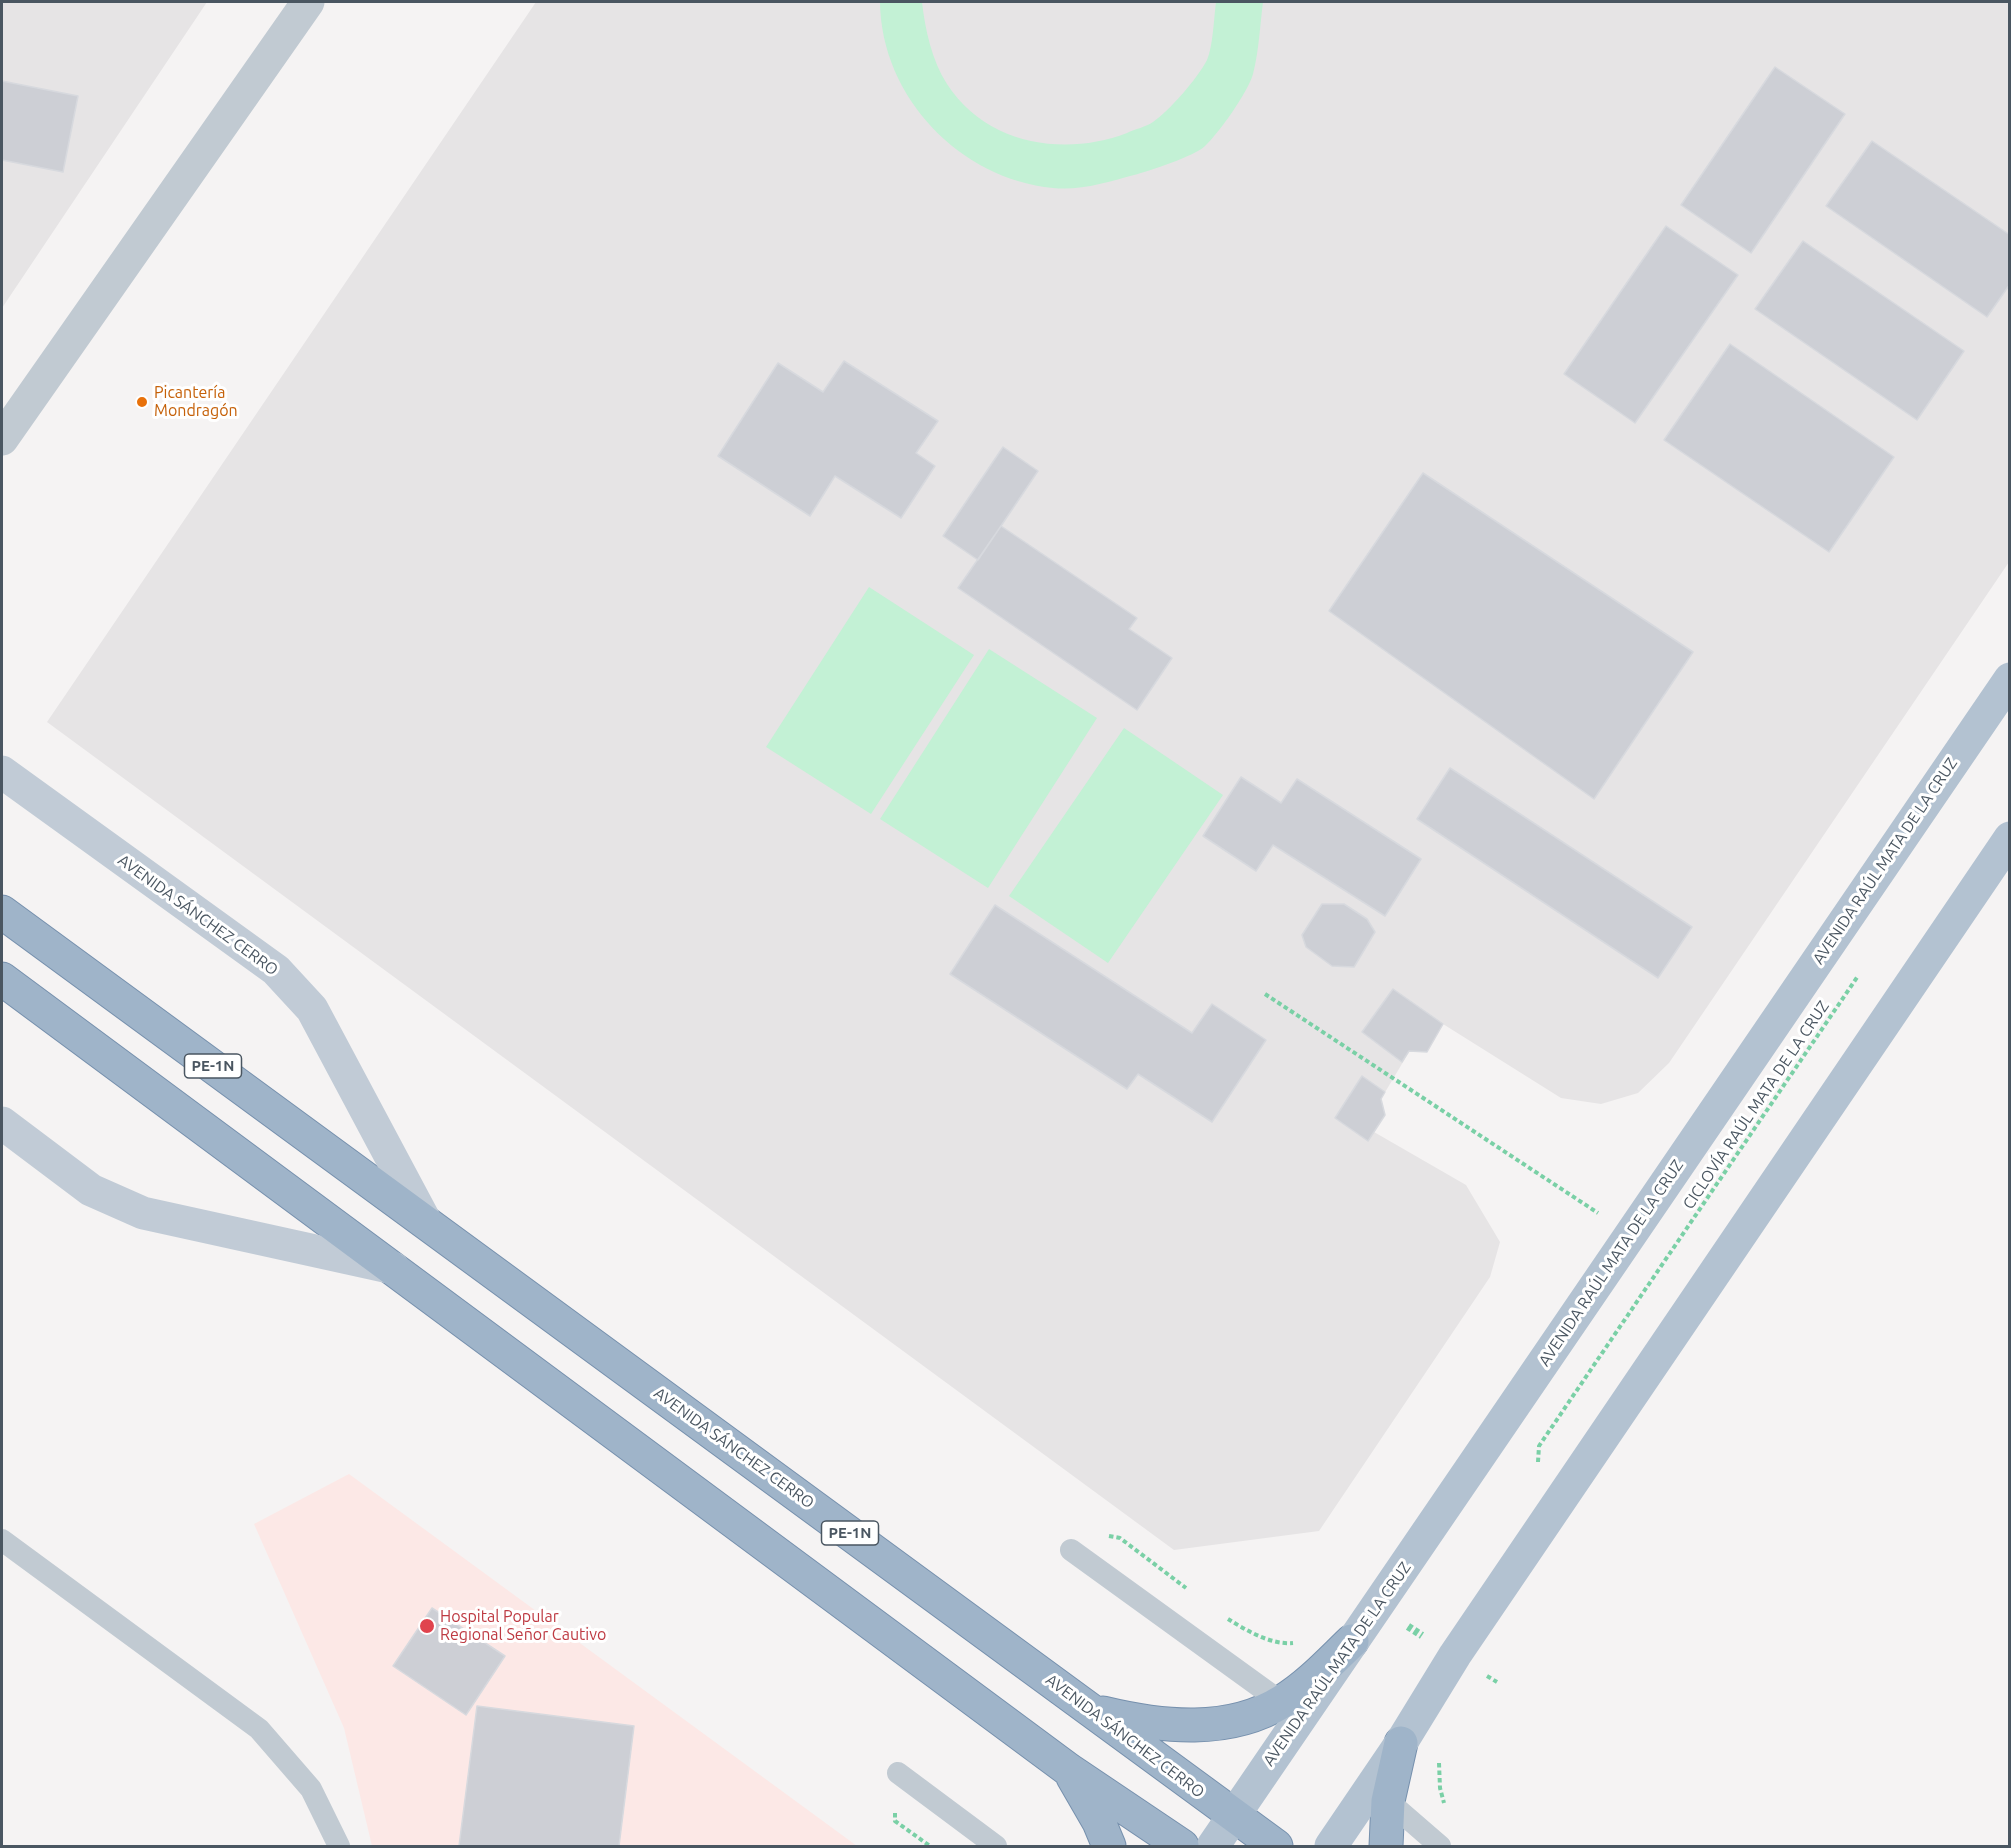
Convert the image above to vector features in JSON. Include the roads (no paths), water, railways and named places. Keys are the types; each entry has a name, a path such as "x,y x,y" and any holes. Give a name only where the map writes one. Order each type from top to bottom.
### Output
{"highway":[{"name":"AVENIDA SÁNCHEZ CERRO","path":"2,912 424,1219 1276,1846"},
{"path":"2,979 1069,1770 1182,1846"},
{"path":"1091,1710 1143,1722 1201,1724 1248,1717 1281,1702 1311,1680 1352,1641"},
{"path":"1386,1846 1388,1801 1401,1743"},
{"path":"1069,1770 1099,1822 1109,1846"}],"main road":[{"name":"AVENIDA RAÚL MATA DE LA CRUZ","path":"1213,1846 2010,679"},
{"name":"AVENIDA SÁNCHEZ CERRO","path":"2,772 276,970 312,1009 424,1219"},
{"path":"1331,1846 1401,1743 1453,1658 2010,838"},
{"path":"2,1123 91,1190 142,1213 393,1268"}],"street":[{"path":"2,439 308,2"}],"lane":[{"path":"2,1540 260,1729 311,1789 339,1846"},
{"path":"1077,1554 1281,1702"},
{"path":"897,1773 996,1846"},
{"path":"1388,1801 1440,1846"}],"place":[{"name":"Picantería Mondragón","path":"142,402"},
{"name":"Hospital Popular Regional Señor Cautivo","path":"427,1626"}]}
